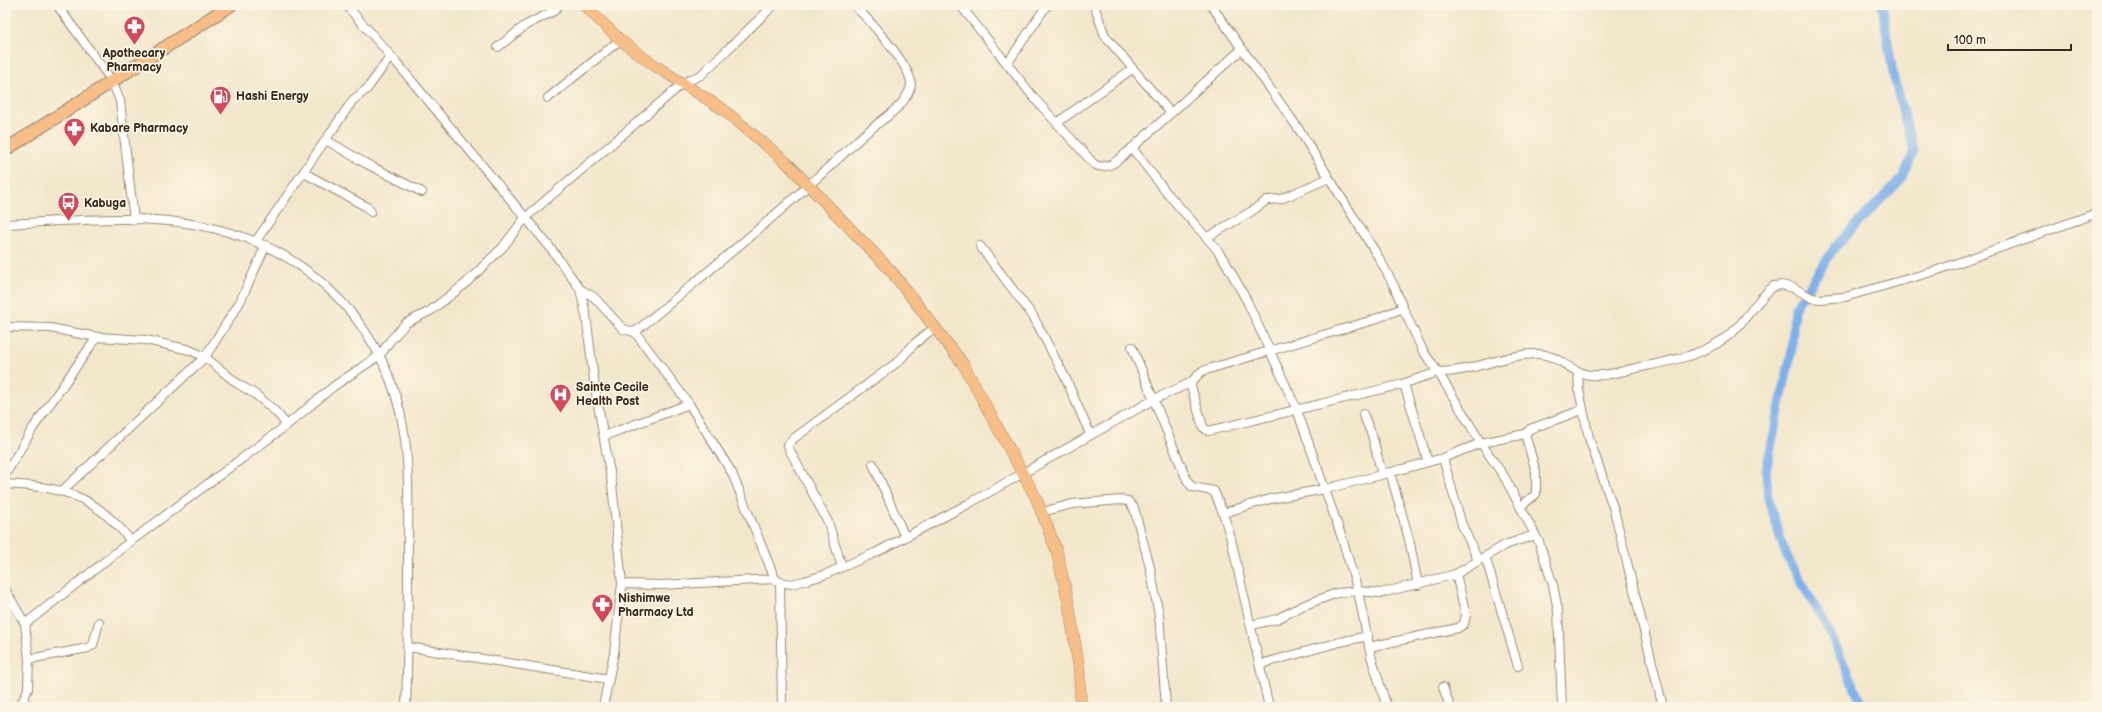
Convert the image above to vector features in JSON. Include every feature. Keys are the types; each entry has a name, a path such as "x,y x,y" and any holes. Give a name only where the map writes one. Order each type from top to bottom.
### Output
{"highway":[{"path":"5,150 231,5"}],"main road":[{"path":"584,5 620,40 651,63 724,110 768,145 838,214 892,272 934,328 955,353 971,377 1022,473 1042,512 1056,549 1068,600 1079,668 1081,707"}],"street":[{"path":"57,5 112,81 122,108 124,141 134,220"},
{"path":"346,5 391,56 549,246 580,289 586,314 595,388 612,484 622,584 609,679 603,707"},
{"path":"498,47 526,25 554,11 559,5"},
{"path":"25,624 131,541 287,425 334,386 380,355 406,323 430,311 465,284 503,247 525,218 683,83 704,72 774,5"},
{"path":"634,332 809,186 869,129 901,104 908,95 911,86 910,78 904,67 881,32 854,5"},
{"path":"1007,64 1047,5"},
{"path":"1094,5 1105,36 1170,112"},
{"path":"1211,5 1282,104 1379,258 1394,286 1423,351 1438,372 1481,444 1506,478 1521,506 1535,535 1553,585 1558,610 1562,707"},
{"path":"963,6 1007,64 1036,99 1099,168 1107,167 1132,148 1170,112 1242,49"},
{"path":"548,98 620,40"},
{"path":"256,241 353,100 366,89 391,56"},
{"path":"1058,122 1132,69"},
{"path":"326,140 365,163 422,192"},
{"path":"1132,148 1166,192 1221,255 1236,280 1297,410 1325,489 1358,591 1369,647 1385,707"},
{"path":"304,173 368,207 371,212"},
{"path":"1206,238 1252,212 1267,200 1281,199 1329,178"},
{"path":"1190,383 1203,427 1208,431 1404,384 1438,372 1462,370 1501,360 1539,354 1551,357 1578,371 1595,376 1616,373 1684,358 1705,350 1734,330 1774,286 1781,285 1794,288 1812,298 1830,299 1867,291 1935,270 2097,213"},
{"path":"5,224 134,220 184,223 216,228 266,245 302,267 324,284 349,310 380,355 393,387 404,434 408,490 408,647 406,707"},
{"path":"62,491 206,357 240,302 266,245"},
{"path":"980,246 1033,316 1065,377 1090,434"},
{"path":"580,289 594,297 623,329 634,332 689,404 732,473 778,581 782,707"},
{"path":"622,584 661,585 778,581 791,584 804,581 877,552 1154,399 1190,383 1202,371 1370,321 1403,308"},
{"path":"5,327 50,328 97,337 146,340 183,349 206,357 238,384 265,402 287,425"},
{"path":"842,567 828,522 788,445 899,361 914,344 934,328"},
{"path":"5,475 33,428 97,337"},
{"path":"1132,347 1189,484 1196,488 1214,491 1223,513 1252,625 1269,707"},
{"path":"1578,371 1582,410 1592,448 1614,510 1663,707"},
{"path":"1404,384 1428,462"},
{"path":"604,436 689,404"},
{"path":"1223,513 1270,499 1325,489 1443,458 1481,444 1525,434 1530,429 1582,410"},
{"path":"1363,414 1372,435 1382,474"},
{"path":"1521,506 1536,494 1537,481 1525,434"},
{"path":"1443,458 1462,525 1478,560"},
{"path":"873,464 904,537"},
{"path":"1390,472 1407,532 1418,585"},
{"path":"5,484 40,487 62,491 96,505 110,517 131,541"},
{"path":"1042,512 1072,504 1121,500 1128,501 1134,508 1148,559 1159,615 1166,707"},
{"path":"1252,625 1276,619 1302,606 1337,593 1358,591 1381,593 1418,585 1456,574 1478,560 1505,546 1535,535"},
{"path":"1485,556 1518,666"},
{"path":"1369,647 1458,628 1464,624 1466,615 1456,574"},
{"path":"5,589 25,624 29,659 28,689 20,707"},
{"path":"29,659 88,648 93,645 99,622"},
{"path":"1261,664 1306,653 1340,642 1368,636"},
{"path":"408,647 609,679"},
{"path":"1443,688 1450,707"}],"waterway":[{"path":"1863,707 1829,631 1785,553 1768,498 1766,471 1792,349 1794,309 1835,247 1903,177 1914,151 1894,80 1882,5"}],"place":[{"name":"Apothecary Pharmacy","path":"134,46"},
{"name":"Hashi Energy","path":"221,116"},
{"name":"Kabare Pharmacy","path":"74,148"},
{"name":"Kabuga","path":"68,222"},
{"name":"Sainte Cecile Health Post","path":"560,414"},
{"name":"Nishimwe Pharmacy Ltd","path":"602,624"}]}
